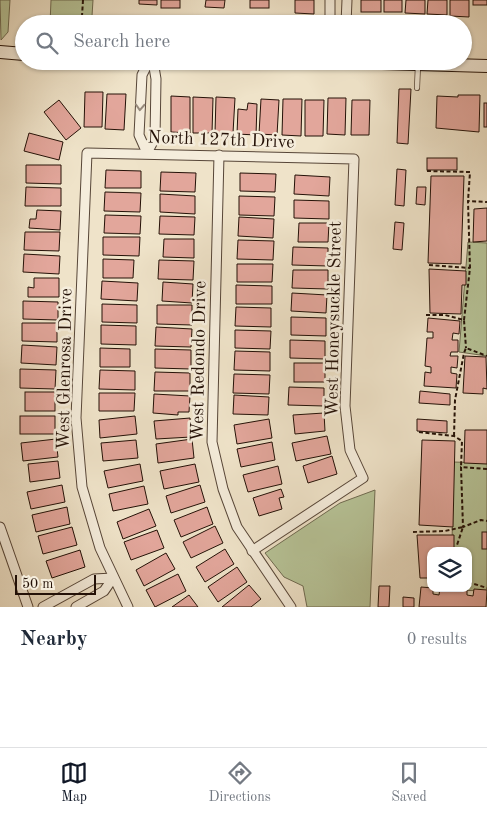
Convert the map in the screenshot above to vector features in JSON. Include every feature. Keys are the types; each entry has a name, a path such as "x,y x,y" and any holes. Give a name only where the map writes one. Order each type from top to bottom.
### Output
{"street":[{"path":"330,0 330,15"},
{"path":"346,15 347,0"},
{"path":"0,52 15,53"},
{"path":"472,66 487,66"},
{"path":"144,70 142,74 139,135 147,153"},
{"path":"147,153 155,138 154,70"},
{"name":"North 127th Drive","path":"87,153 354,159"},
{"name":"West Glenrosa Drive","path":"87,153 76,418 82,488 100,548 128,607"},
{"name":"West Redondo Drive","path":"219,155 212,442 223,489 237,528 291,607"},
{"name":"West Honeysuckle Street","path":"252,551 363,478 350,450 345,406 354,159"},
{"path":"0,527 28,607"},
{"path":"43,607 94,579 113,578"},
{"path":"76,607 104,591 113,578"}],"lane":[{"path":"416,88 418,70"}],"path":[{"path":"82,15 83,0"},
{"path":"427,171 470,172 468,201 470,268 464,320 466,348 456,398 454,436"},
{"path":"468,201 487,202"},
{"path":"429,265 470,268"},
{"path":"426,315 445,315 464,320"},
{"path":"466,348 487,356"},
{"path":"419,432 454,436 462,441 460,467 463,527 457,547"},
{"path":"460,467 487,469"},
{"path":"413,532 445,531 481,520 487,521"},
{"path":"472,583 487,588"}],"green space":[{"path":"0,0 10,0 8,32 1,40"},
{"path":"51,0 93,0 92,15 50,15"},
{"path":"468,242 487,243 487,356 459,352"},
{"path":"453,462 487,463 487,591 472,591 472,547 452,547"},
{"path":"375,490 370,607 307,607 303,586 284,577 265,553 340,503"}],"building":[{"path":"139,0 157,0 157,5 139,4"},
{"path":"161,0 180,0 180,8 161,8"},
{"path":"206,0 225,0 224,8 205,7"},
{"path":"250,0 269,0 269,8 250,8"},
{"path":"295,0 314,0 314,14 295,13"},
{"path":"361,0 381,0 381,12 361,12"},
{"path":"384,0 402,0 402,12 384,12"},
{"path":"406,0 425,0 425,14 405,13"},
{"path":"428,0 447,0 447,15 427,14"},
{"path":"450,0 469,0 469,15 450,15"},
{"path":"473,0 487,0 487,5 473,5"},
{"path":"399,89 411,89 408,144 397,143"},
{"path":"85,92 103,92 102,127 84,127"},
{"path":"107,94 126,94 124,130 105,129"},
{"path":"458,95 480,95 479,132 436,128 437,96 458,97"},
{"path":"171,96 190,97 190,133 171,132"},
{"path":"193,97 213,98 212,133 193,133"},
{"path":"216,97 235,98 233,133 215,133"},
{"path":"328,98 346,98 345,135 327,134"},
{"path":"261,99 279,100 277,135 259,134"},
{"path":"283,99 302,99 301,136 282,135"},
{"path":"59,100 81,128 66,140 44,112"},
{"path":"305,100 324,100 323,136 305,136"},
{"path":"352,100 370,100 369,135 351,135"},
{"path":"248,103 257,104 256,135 237,134 238,109 247,110"},
{"path":"484,103 487,103 487,127 484,127"},
{"path":"29,133 63,142 59,160 24,151"},
{"path":"427,158 457,158 457,170 427,170"},
{"path":"26,165 61,165 61,184 26,183"},
{"path":"397,169 406,170 404,206 395,205"},
{"path":"106,170 141,171 141,188 105,188"},
{"path":"161,172 196,173 195,192 160,191"},
{"path":"240,173 276,174 275,192 240,191"},
{"path":"295,175 330,177 329,196 294,194"},
{"path":"431,176 464,176 461,264 428,263"},
{"path":"26,187 61,188 61,206 25,206"},
{"path":"417,187 426,187 425,205 416,204"},
{"path":"105,192 141,193 140,212 104,211"},
{"path":"160,194 195,196 195,214 160,212"},
{"path":"239,196 275,197 274,216 239,215"},
{"path":"294,200 329,201 329,219 294,218"},
{"path":"487,208 487,241 473,242 474,209"},
{"path":"37,210 61,211 60,230 29,228 30,219 36,219"},
{"path":"105,215 141,216 140,234 104,233"},
{"path":"160,216 195,217 194,235 159,234"},
{"path":"239,217 274,219 273,238 238,236"},
{"path":"395,222 404,223 402,250 393,249"},
{"path":"299,223 329,223 328,242 298,242"},
{"path":"25,232 60,232 59,251 24,250"},
{"path":"103,237 140,237 139,256 103,255"},
{"path":"164,239 194,239 194,258 163,257"},
{"path":"238,240 274,241 273,260 237,259"},
{"path":"293,247 328,248 328,266 292,265"},
{"path":"24,254 60,256 59,274 23,272"},
{"path":"103,259 134,260 133,278 103,278"},
{"path":"159,260 194,261 193,280 158,279"},
{"path":"237,264 273,264 272,282 237,282"},
{"path":"429,269 466,271 466,285 462,285 461,314 430,313"},
{"path":"293,270 328,270 328,289 292,288"},
{"path":"34,278 59,278 59,297 28,297 28,287 34,288"},
{"path":"102,281 138,283 137,301 101,299"},
{"path":"163,282 193,284 192,303 162,301"},
{"path":"236,285 272,286 272,304 236,304"},
{"path":"292,293 327,295 326,313 291,311"},
{"path":"23,301 58,302 58,320 23,319"},
{"path":"102,304 137,305 137,323 102,322"},
{"path":"157,305 192,305 192,325 157,324"},
{"path":"236,307 271,308 271,327 235,326"},
{"path":"291,317 326,318 326,336 291,335"},
{"path":"428,318 460,321 459,334 453,333 452,340 458,340 458,352 451,352 450,356 458,356 457,368 451,367 451,373 457,374 456,388 424,386 425,372 431,373 431,367 425,366 427,338 433,338 433,332 427,332"},
{"path":"22,323 57,323 57,342 22,341"},
{"path":"101,325 136,326 136,345 101,344"},
{"path":"156,327 192,329 191,347 155,346"},
{"path":"235,330 271,331 270,349 235,348"},
{"path":"290,340 325,341 325,359 290,358"},
{"path":"22,345 57,347 56,365 21,363"},
{"path":"100,348 130,349 130,367 100,367"},
{"path":"155,349 191,350 191,369 155,368"},
{"path":"235,351 270,352 270,371 234,370"},
{"path":"465,356 486,357 487,389 483,388 483,394 463,393"},
{"path":"294,363 325,363 325,382 294,382"},
{"path":"20,369 56,370 55,389 20,388"},
{"path":"100,370 135,371 135,390 99,389"},
{"path":"155,372 190,373 190,391 154,391"},
{"path":"234,374 270,375 269,394 233,393"},
{"path":"289,387 324,388 324,406 288,405"},
{"path":"420,391 450,394 450,405 419,403"},
{"path":"25,392 55,392 55,411 25,411"},
{"path":"99,393 135,393 134,411 99,411"},
{"path":"154,394 190,396 189,412 178,412 178,415 153,413"},
{"path":"234,395 269,397 268,415 233,414"},
{"path":"324,413 325,431 295,434 293,415"},
{"path":"20,416 55,416 55,434 20,434"},
{"path":"135,416 137,434 100,438 99,420"},
{"path":"190,418 191,437 156,439 154,421"},
{"path":"269,419 272,438 237,444 234,425"},
{"path":"417,419 447,421 447,433 417,431"},
{"path":"465,430 487,430 487,464 464,463"},
{"path":"327,436 331,454 296,461 292,443"},
{"path":"56,439 58,457 23,461 21,443"},
{"path":"192,439 194,458 158,463 156,444"},
{"path":"136,440 138,458 103,461 101,443"},
{"path":"422,440 455,441 453,527 419,525"},
{"path":"272,442 275,460 241,467 237,449"},
{"path":"332,456 337,474 308,483 303,466"},
{"path":"58,461 60,478 30,482 28,464"},
{"path":"140,464 143,481 108,488 104,471"},
{"path":"195,464 199,482 164,489 160,471"},
{"path":"278,466 282,484 248,492 243,475"},
{"path":"62,485 65,502 31,509 27,492"},
{"path":"200,485 205,502 171,513 166,496"},
{"path":"144,486 148,504 113,511 109,494"},
{"path":"281,489 284,497 279,498 282,509 259,516 253,498"},
{"path":"67,507 70,524 36,532 32,515"},
{"path":"207,507 213,524 181,537 174,520"},
{"path":"149,509 156,526 123,539 117,522"},
{"path":"215,526 223,543 191,558 183,542"},
{"path":"72,527 77,545 43,554 38,536"},
{"path":"157,530 164,548 131,560 124,542"},
{"path":"482,532 487,532 487,549 482,549"},
{"path":"417,535 454,535 454,547 427,547 427,578 420,578"},
{"path":"225,549 234,564 205,582 196,567"},
{"path":"80,550 85,567 52,578 46,561"},
{"path":"166,553 175,569 144,586 136,570"},
{"path":"237,567 247,582 218,602 208,587"},
{"path":"178,574 186,591 155,607 146,590"},
{"path":"249,585 261,599 251,607 222,607"},
{"path":"379,586 390,586 389,607 378,607"},
{"path":"421,587 427,588 427,592 439,595 439,592 467,592 467,595 473,596 474,589 487,590 486,607 419,607"},
{"path":"189,595 198,607 172,607"},
{"path":"403,597 414,598 414,607 403,607"}]}
